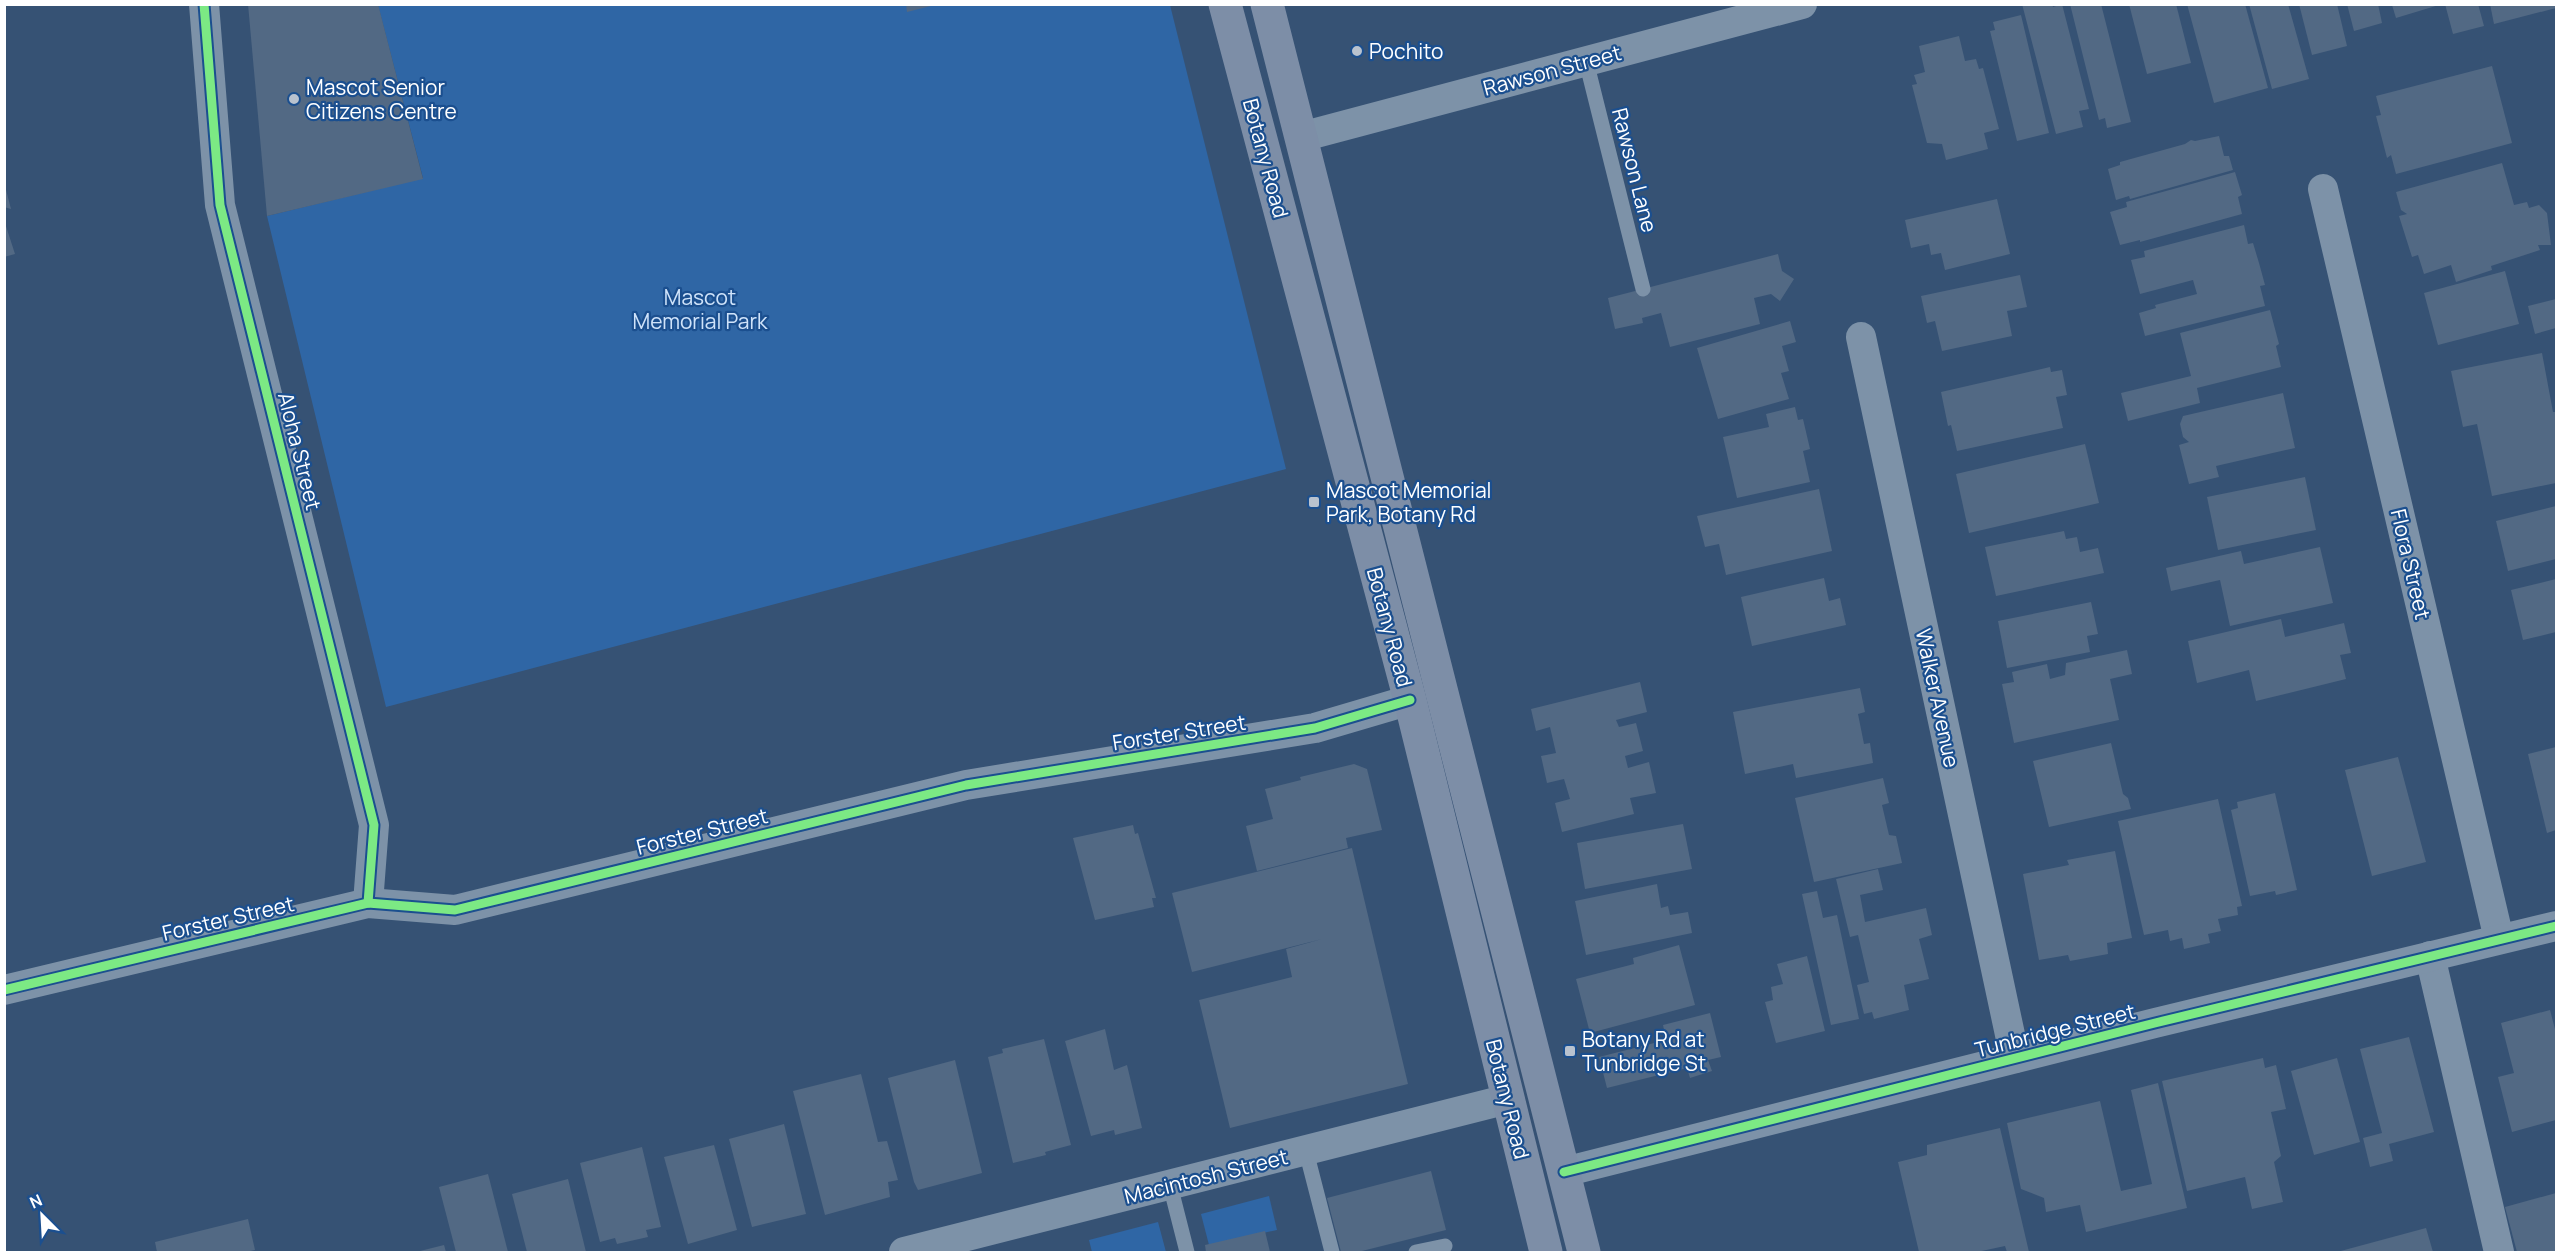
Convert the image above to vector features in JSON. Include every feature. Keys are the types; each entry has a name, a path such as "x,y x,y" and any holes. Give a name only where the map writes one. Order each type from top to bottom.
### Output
{"main road":[{"name":"Botany Road","path":"1225,4 1410,700 1546,1252"},
{"name":"Botany Road","path":"1267,4 1584,1252"}],"street":[{"name":"Aloha Street","path":"204,4 219,205 374,825 368,903"},
{"name":"Rawson Street","path":"1301,137 1802,4"},
{"name":"Flora Street","path":"2323,189 2499,939"},
{"name":"Walker Avenue","path":"1861,337 2015,1058"},
{"name":"Forster Street","path":"4,990 368,903 455,910 966,785 1315,728 1410,700"},
{"name":"Tunbridge Street","path":"1564,1172 2015,1058 2556,927"},
{"path":"2430,956 2499,1252"},
{"name":"Macintosh Street","path":"904,1252 1509,1099"}],"lane":[{"name":"Rawson Lane","path":"1586,61 1643,290"},
{"path":"1306,1151 1332,1252"},
{"path":"1170,1185 1187,1252"},
{"path":"1416,1252 1445,1246"}],"green space":[{"name":"Mascot Memorial Park","path":"378,5 1170,5 1286,469 386,707 267,216 423,178"},
{"path":"1269,1196 1277,1230 1209,1245 1201,1214"},
{"path":"1158,1222 1166,1252 1092,1252 1089,1240"}],"building":[{"path":"248,4 378,4 423,179 267,216"},
{"path":"906,4 935,4 935,5 907,12"},
{"path":"2022,4 2052,4 2053,7 2062,4 2089,109 2079,111 2083,127 2056,134"},
{"path":"2070,4 2101,4 2131,122 2107,128 2105,118 2099,120"},
{"path":"2129,4 2176,4 2191,63 2147,74"},
{"path":"2187,4 2245,4 2268,88 2214,103"},
{"path":"2249,4 2288,4 2309,79 2272,89"},
{"path":"2299,4 2337,4 2347,46 2312,55"},
{"path":"2347,4 2378,4 2382,23 2354,31"},
{"path":"2445,4 2478,4 2484,26 2453,34"},
{"path":"2490,4 2556,4 2556,8 2494,24"},
{"path":"2392,5 2439,5 2396,18"},
{"path":"2021,15 2049,133 2017,141 1990,31 1995,30 1993,22"},
{"path":"1959,36 1965,61 1976,59 1979,69 1983,68 1999,129 1984,133 1988,149 1946,160 1942,144 1927,143 1912,85 1917,84 1914,75 1925,72 1919,46"},
{"path":"2492,66 2512,143 2396,174 2391,155 2387,158 2376,116 2381,115 2376,96"},
{"path":"2219,136 2224,156 2229,156 2233,170 2130,199 2129,196 2116,200 2108,169 2120,165 2120,162 2185,144 2191,140"},
{"path":"2502,163 2514,205 2527,202 2529,208 2539,205 2547,213 2551,245 2538,245 2540,250 2491,266 2492,270 2456,282 2451,265 2424,274 2418,255 2412,257 2399,216 2407,214 2401,210 2396,192"},
{"path":"2235,172 2242,195 2238,197 2242,214 2140,242 2140,240 2120,245 2110,212 2127,207 2126,202"},
{"path":"5,186 11,209 4,207"},
{"path":"1997,199 2010,254 1945,270 1941,253 1931,255 1929,244 1911,248 1905,220"},
{"path":"4,220 15,254 4,257"},
{"path":"2244,225 2248,244 2253,243 2265,285 2260,286 2265,306 2145,336 2139,313 2156,308 2155,305 2197,294 2193,280 2140,294 2131,260 2145,257 2144,251"},
{"path":"1778,254 1782,271 1794,279 1780,301 1771,294 1754,298 1760,324 1670,347 1661,313 1642,318 1643,323 1615,329 1608,298"},
{"path":"2505,271 2519,324 2438,345 2424,293"},
{"path":"2020,275 2027,307 2007,311 2012,336 1942,351 1935,321 1927,323 1921,296"},
{"path":"2556,299 2556,328 2535,334 2528,306"},
{"path":"2270,310 2279,344 2276,346 2281,367 2197,388 2200,403 2128,421 2121,393 2191,376 2180,333"},
{"path":"1790,321 1796,342 1782,346 1789,371 1781,373 1789,399 1718,419 1697,348"},
{"path":"2542,353 2553,412 2556,412 2556,483 2492,496 2477,424 2463,427 2451,371"},
{"path":"2050,367 2051,372 2062,370 2067,395 2056,397 2063,428 1957,451 1951,425 1948,426 1941,392"},
{"path":"2283,393 2295,448 2216,466 2219,477 2189,484 2179,445 2189,442 2183,437 2180,424 2183,416"},
{"path":"1795,407 1798,420 1803,419 1810,449 1803,451 1810,482 1737,498 1723,437 1769,427 1766,414"},
{"path":"2085,444 2099,503 1969,533 1956,474"},
{"path":"2305,477 2316,530 2218,550 2207,497"},
{"path":"1819,489 1832,551 1726,575 1719,544 1705,547 1697,516"},
{"path":"2556,506 2556,559 2508,571 2496,521"},
{"path":"2064,531 2066,539 2077,537 2080,552 2098,548 2104,573 1996,596 1985,547"},
{"path":"2320,547 2333,603 2230,626 2220,580 2171,591 2166,568 2241,551 2244,564"},
{"path":"1824,578 1829,601 1840,598 1846,625 1752,646 1741,597"},
{"path":"2556,579 2556,632 2523,640 2511,590"},
{"path":"2091,602 2098,634 2087,636 2090,652 2007,668 1998,621"},
{"path":"2281,619 2285,637 2344,623 2351,653 2340,655 2346,679 2256,701 2249,670 2197,683 2188,641"},
{"path":"2127,650 2132,674 2110,679 2119,720 2014,743 2002,684 2014,682 2012,672 2047,664 2050,679 2065,675 2066,663"},
{"path":"1640,682 1647,712 1616,720 1619,727 1636,723 1643,751 1625,756 1628,768 1649,762 1656,793 1630,798 1634,814 1562,832 1555,803 1570,799 1564,779 1547,783 1541,756 1556,753 1550,727 1536,731 1531,709"},
{"path":"1860,688 1865,712 1858,714 1864,744 1870,743 1873,763 1796,778 1793,764 1745,774 1733,712"},
{"path":"2111,743 2123,794 2128,798 2131,809 2049,827 2033,761"},
{"path":"2556,747 2556,830 2547,833 2528,754"},
{"path":"2398,757 2426,862 2372,876 2345,770"},
{"path":"1354,764 1367,769 1382,830 1346,838 1348,848 1257,871 1246,826 1273,819 1265,789 1301,780 1300,777"},
{"path":"1883,778 1889,803 1882,805 1889,835 1896,836 1902,863 1814,882 1795,798"},
{"path":"2275,793 2297,890 2276,895 2275,891 2250,896 2231,810 2238,808 2237,802"},
{"path":"2218,799 2242,906 2237,907 2238,915 2218,919 2221,931 2208,934 2210,943 2184,949 2182,938 2170,941 2168,930 2144,935 2118,821"},
{"path":"1683,824 1692,869 1585,889 1577,843"},
{"path":"1133,825 1135,834 1138,833 1156,898 1152,898 1154,907 1095,920 1073,838"},
{"path":"1352,848 1408,1084 1230,1128 1199,1000 1292,977 1286,949 1322,939 1192,972 1172,893"},
{"path":"2115,851 2132,938 2107,943 2108,954 2070,961 2068,955 2039,960 2023,874 2069,865 2067,860"},
{"path":"1878,869 1883,890 1860,895 1865,922 1926,908 1932,935 1919,939 1929,979 1904,985 1909,1010 1874,1019 1872,1012 1864,1014 1857,985 1869,982 1858,935 1850,937 1836,879"},
{"path":"1657,884 1661,908 1668,906 1670,915 1688,912 1692,933 1586,955 1575,901"},
{"path":"1817,891 1823,918 1837,915 1859,1019 1831,1025 1802,894"},
{"path":"1679,945 1695,1005 1590,1033 1576,979 1634,964 1633,958"},
{"path":"1807,956 1825,1031 1776,1043 1765,1002 1773,1000 1771,987 1783,984 1777,964"},
{"path":"2550,1010 2556,1033 2556,1120 2512,1132 2498,1077 2514,1073 2501,1023"},
{"path":"1710,1013 1721,1057 1708,1060 1712,1071 1690,1078 1687,1068 1607,1088 1599,1057 1666,1040 1663,1025"},
{"path":"1105,1029 1114,1070 1127,1065 1142,1128 1115,1135 1114,1130 1091,1136 1065,1041"},
{"path":"2409,1037 2434,1132 2389,1144 2393,1161 2370,1167 2363,1138 2382,1133 2360,1049"},
{"path":"1044,1039 1071,1145 1045,1152 1046,1155 1013,1163 988,1057 1003,1053 1002,1049"},
{"path":"2263,1058 2265,1068 2276,1065 2286,1109 2271,1112 2281,1156 2274,1162 2283,1202 2252,1209 2245,1177 2187,1191 2162,1081"},
{"path":"2337,1058 2360,1142 2314,1155 2291,1071"},
{"path":"955,1060 982,1173 918,1190 888,1078"},
{"path":"861,1074 878,1142 887,1141 898,1180 888,1182 890,1197 825,1215 793,1091"},
{"path":"2158,1083 2187,1208 2086,1232 2080,1205 2046,1212 2044,1198 2021,1189 2007,1123 2100,1101 2121,1191 2152,1184 2131,1090"},
{"path":"784,1124 806,1214 752,1227 729,1139"},
{"path":"2000,1128 2029,1252 2007,1252 2005,1246 1977,1252 1919,1252 1898,1162 1927,1155 1927,1145"},
{"path":"714,1145 737,1230 688,1244 664,1157"},
{"path":"642,1147 661,1227 646,1230 648,1237 617,1244 615,1238 600,1242 580,1163"},
{"path":"1431,1171 1446,1230 1358,1252 1341,1252 1327,1198"},
{"path":"488,1174 508,1252 456,1252 439,1187"},
{"path":"568,1179 586,1252 527,1252 512,1194"},
{"path":"2556,1193 2556,1252 2517,1252 2505,1207"},
{"path":"248,1219 255,1250 246,1252 157,1252 155,1242"},
{"path":"2426,1228 2433,1252 2337,1252"},
{"path":"1265,1231 1270,1252 1206,1252 1205,1245"},
{"path":"444,1245 446,1252 416,1252"}],"cycle path":[{"path":"204,4 220,205 374,825 368,903"},
{"path":"4,990 368,903 455,910 966,785 1315,728 1410,700"},
{"path":"1564,1172 2155,1023 2556,926"}],"place":[{"name":"Pochito","path":"1357,51"},
{"name":"Mascot Senior Citizens Centre","path":"294,99"},
{"name":"Mascot Memorial Park, Botany Rd","path":"1314,502"},
{"name":"Botany Rd at Tunbridge St","path":"1570,1051"}]}
